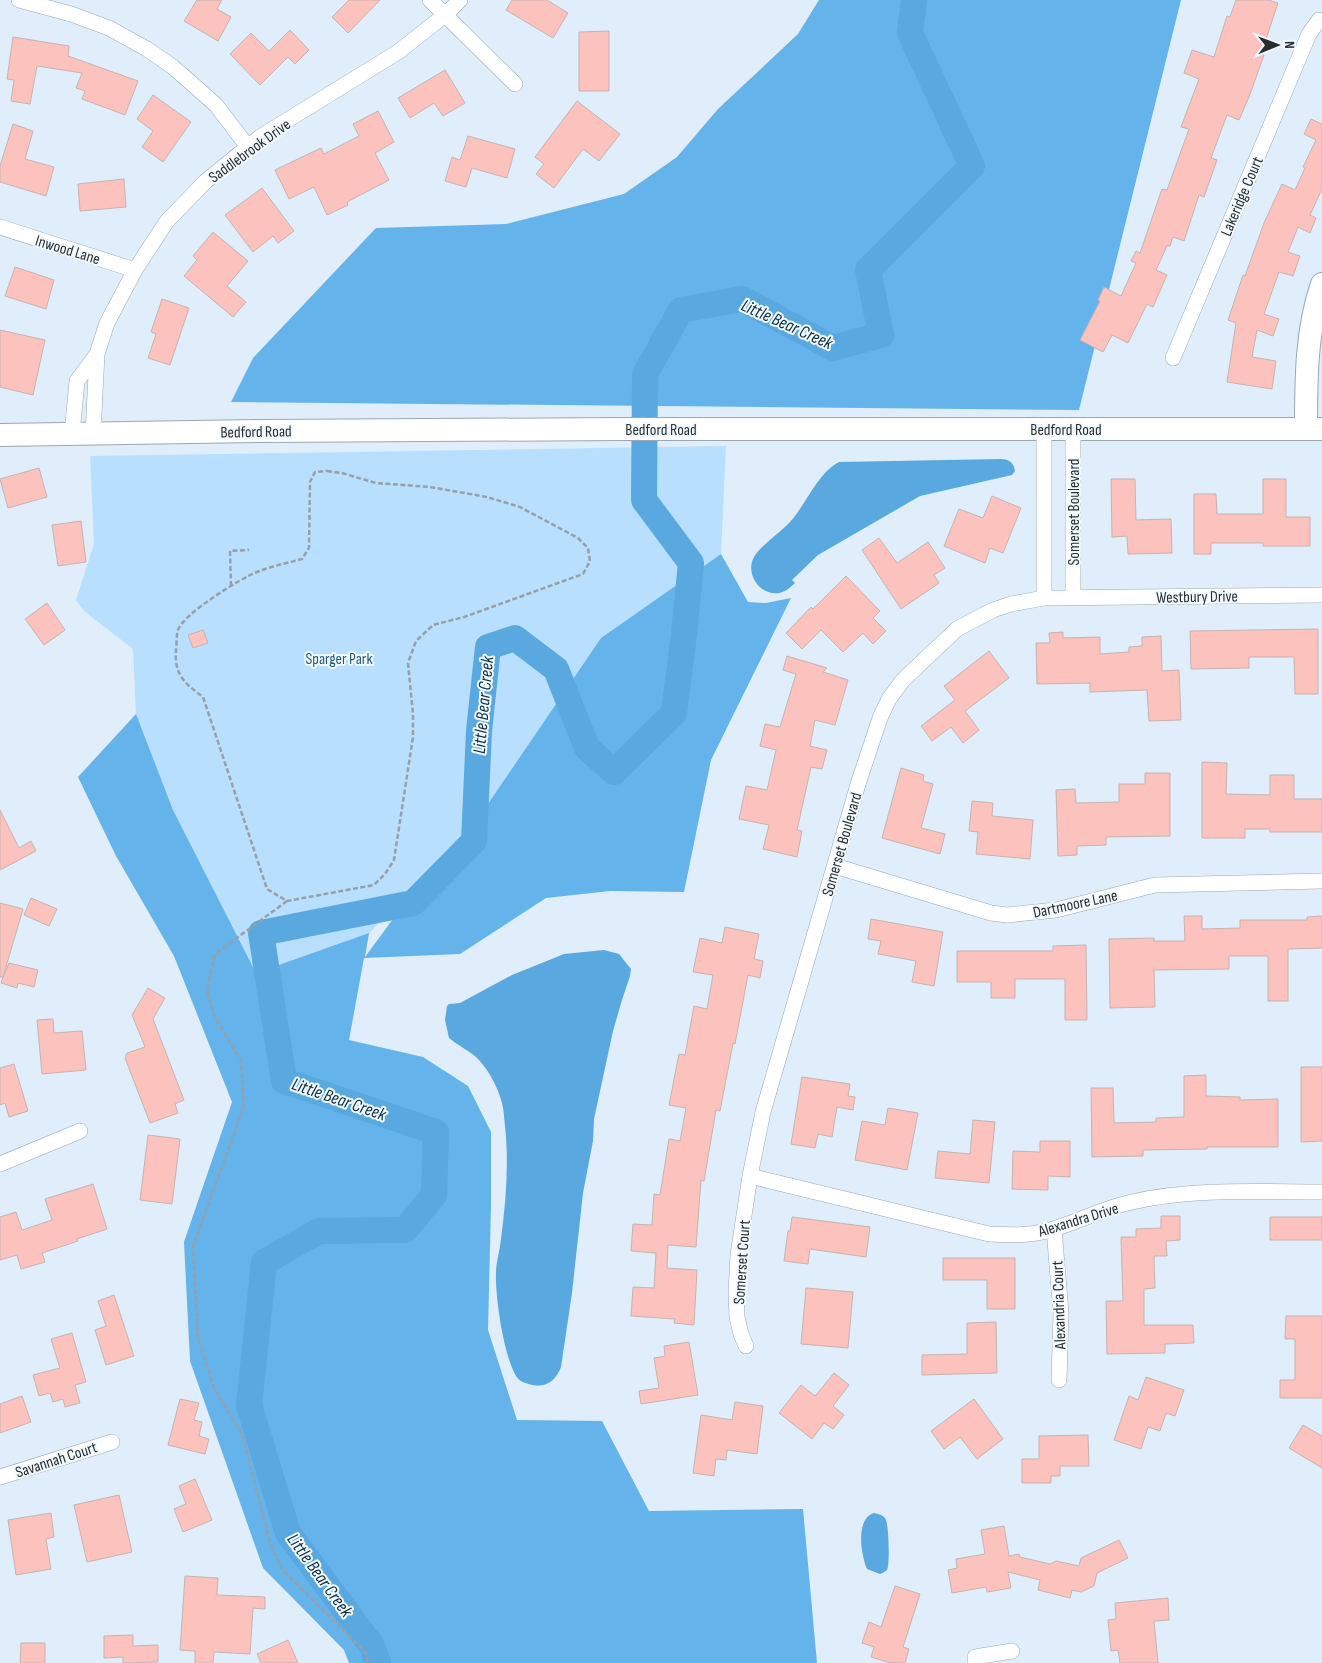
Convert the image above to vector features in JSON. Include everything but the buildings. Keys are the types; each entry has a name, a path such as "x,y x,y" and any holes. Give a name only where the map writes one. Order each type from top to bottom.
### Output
{"street":[{"path":"19,0 71,14 109,28 147,49 173,67 216,105 248,147"},
{"path":"430,0 515,84"},
{"name":"Saddlebrook Drive","path":"82,434 97,354 107,324 135,270 167,221 206,181 248,147 398,52 445,15 460,0"},
{"name":"Lakeridge Court","path":"1173,358 1315,37 1319,20 1322,21"},
{"name":"Inwood Lane","path":"0,227 135,270"},
{"path":"1314,429 1307,360 1316,302 1322,284"},
{"name":"Bedford Road","path":"0,435 622,429 1314,429"},
{"name":"Somerset Boulevard","path":"1044,429 1044,598"},
{"name":"Somerset Boulevard","path":"750,1176 763,1112 859,781 880,718 889,699 903,680 957,629 993,610 1011,604 1044,598 1073,597 1074,429"},
{"name":"Westbury Drive","path":"1073,597 1322,595"},
{"name":"Dartmoore Lane","path":"835,866 991,913 1007,915 1056,910 1154,885 1322,881"},
{"path":"0,1164 80,1131"},
{"name":"Alexandra Drive","path":"750,1176 989,1234 1012,1235 1044,1232 1132,1202 1176,1195 1246,1192 1322,1192"},
{"name":"Somerset Court","path":"746,1346 737,1317 736,1292 738,1255 750,1176"},
{"name":"Alexandria Court","path":"1054,1229 1061,1313 1059,1380"},
{"name":"Savannah Court","path":"0,1477 112,1442"},
{"path":"975,1663 975,1657 1012,1651"}],"path":[{"path":"287,901 267,889 202,697 188,686 179,674 176,655 178,629 195,610 231,586 257,572 302,559 309,548 310,482 315,472 327,470 376,483 430,487 487,497 520,507 578,538 588,548 590,561 583,574 464,617 433,625 416,641 408,663 413,714 413,737 394,860 385,874 374,885 287,901 215,954 207,990 215,1016 241,1061 244,1107 193,1246 198,1338 214,1388 242,1434 270,1543 282,1569 366,1653 368,1663"},
{"path":"231,586 230,551 249,550"}],"green space":[{"name":"Sparger Park","path":"726,446 721,554 601,638 464,839 369,933 256,973 173,810 136,714 133,649 84,611 76,600 94,544 90,456"}],"shaded area":[{"path":"819,0 1181,0 1079,410 231,402 253,358 376,228 506,224 624,194 677,157 718,109 798,34"},
{"path":"1001,459 1012,464 1015,471 1012,475 920,496 818,555 792,580 795,583 783,592 772,593 765,591 753,576 751,570 752,563 757,553 790,522 818,481 831,467 839,462"},
{"path":"721,554 748,602 766,603 791,598 711,760 684,892 610,891 546,898 460,954 364,958 349,1040 423,1057 468,1086 491,1132 488,1330 517,1420 602,1421 649,1511 803,1509 817,1663 349,1663 344,1650 263,1568 190,1361 184,1242 232,1102 174,956 116,856 78,777 136,714 173,810 256,973 369,933 365,957 421,881 464,839 601,638"},
{"path":"604,950 619,954 631,969 630,976 613,1031 594,1119 593,1141 583,1193 572,1293 561,1367 556,1377 549,1383 540,1386 525,1383 516,1376 504,1341 497,1296 496,1269 504,1211 507,1168 503,1106 496,1086 483,1065 472,1054 449,1038 445,1020 447,1006 460,1003 512,975 564,954"},
{"path":"874,1513 885,1518 889,1544 888,1567 887,1570 880,1574 867,1569 861,1538 864,1522"}],"waterway":[{"name":"Little Bear Creek","path":"378,1663 372,1646 288,1533 249,1405 264,1262 319,1231 405,1230 434,1195 436,1132 284,1081 261,933 413,903 474,841 479,731 488,647 515,638 556,669 587,748 614,772 674,713 691,563 644,500 645,374 681,310 742,299 833,348 881,335 868,270 972,166 910,33 914,0"}]}
